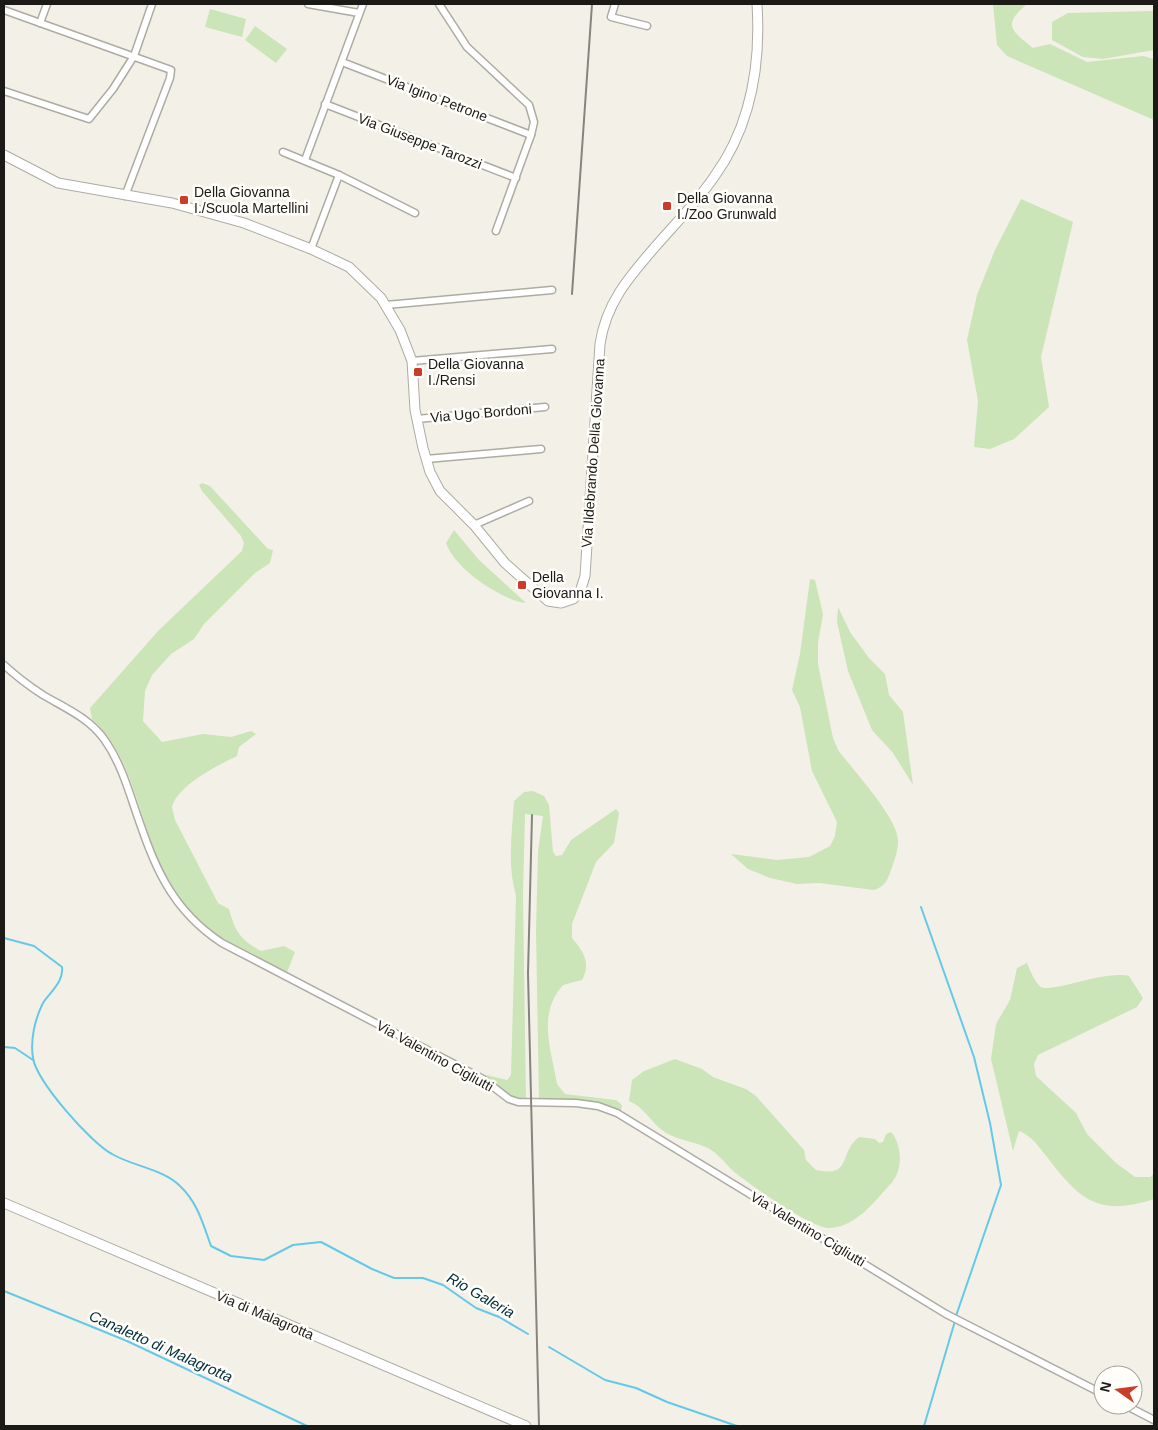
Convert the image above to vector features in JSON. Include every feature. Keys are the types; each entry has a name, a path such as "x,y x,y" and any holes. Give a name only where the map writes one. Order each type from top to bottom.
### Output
{"street":[{"path":"40,23 48,4"},
{"path":"4,91 89,120 113,90 134,56 152,4"},
{"path":"308,4 359,13"},
{"path":"305,160 363,4"},
{"path":"439,4 467,47 529,105 534,122 496,231"},
{"path":"614,4 611,17 647,26"},
{"name":"Via Ildebrando Della Giovanna","path":"4,154 58,183 172,203 244,223 311,249 349,267 369,284 386,305 400,330 412,361 416,419 426,459 430,472 440,490 474,525 505,563 548,601 565,603 573,599 580,592 585,574 600,344 607,315 622,287 715,177 736,139 748,106 757,67 759,36 756,4"},
{"path":"4,10 164,66 171,71 125,196"},
{"name":"Via Igino Petrone","path":"342,62 531,135"},
{"name":"Via Giuseppe Tarozzi","path":"325,104 516,178"},
{"path":"283,152 339,175 416,213"},
{"path":"311,249 339,175"},
{"path":"386,305 552,290"},
{"path":"412,361 552,349"},
{"name":"Via Ugo Bordoni","path":"416,419 545,407"},
{"path":"426,459 541,449"},
{"path":"474,525 529,501"},
{"name":"Via Valentino Cigliutti","path":"4,665 38,691 82,718 101,735 122,772 144,836 167,888 206,932 222,943 483,1079 509,1099 526,1104 576,1103 598,1106 617,1114 951,1316 1093,1389"},
{"name":"Via di Malagrotta","path":"4,1203 526,1426"}],"green space":[{"path":"993,4 1027,4 1014,17 1012,27 1033,48 1050,44 1087,62 1143,56 1154,59 1154,120 1007,56 997,45"},
{"path":"210,9 246,19 242,37 205,27"},
{"path":"1154,11 1154,50 1103,59 1083,57 1052,40 1052,22 1068,13"},
{"path":"255,26 287,49 276,63 245,40"},
{"path":"1021,199 1073,222 1041,357 1049,407 1014,439 990,449 974,447 978,401 967,340 977,295 995,250"},
{"path":"202,483 210,486 268,549 273,550 270,563 255,573 204,624 194,639 171,654 152,675 145,691 143,721 162,742 203,734 231,737 251,731 256,734 239,747 237,756 210,770 190,784 182,791 172,807 175,820 218,903 229,909 236,929 244,939 261,951 284,946 295,952 286,975 241,951 212,932 186,909 176,896 154,852 130,780 120,757 108,737 92,719 90,708 159,630 242,551 244,543 241,536 202,491 199,485"},
{"path":"454,530 479,560 526,603 516,601 492,589 468,572 458,562 446,543"},
{"path":"810,579 815,580 823,614 818,643 818,664 833,738 838,750 883,807 896,831 897,848 889,875 884,884 874,890 819,883 797,884 770,878 748,869 731,854 777,860 809,857 830,846 835,836 837,822 812,771 800,707 792,690 800,654"},
{"path":"838,607 850,632 869,658 885,674 889,695 903,712 913,785 893,753 872,730 848,671 837,622"},
{"path":"533,791 544,796 549,805 553,852 556,856 562,855 571,840 616,809 619,813 614,843 596,862 572,924 572,938 585,958 585,974 582,980 563,985 555,996 550,1008 548,1032 557,1084 565,1094 616,1100 622,1105 621,1111 581,1100 560,1099 539,1102 536,930 538,851 543,816 525,814 523,895 526,1100 509,1096 486,1077 487,1075 507,1080 511,1075 516,896 511,861 511,837 514,801 524,792"},
{"path":"1027,963 1041,987 1056,987 1107,976 1129,976 1143,998 1137,1007 1038,1055 1034,1064 1036,1076 1076,1113 1087,1134 1116,1163 1135,1177 1150,1177 1154,1174 1154,1199 1118,1206 1104,1205 1092,1201 1070,1184 1034,1142 1019,1131 1013,1151 991,1059 996,1024 1010,1000 1017,968"},
{"path":"675,1059 702,1069 713,1077 746,1089 756,1096 804,1150 806,1160 816,1170 828,1172 840,1167 853,1143 859,1137 875,1139 879,1143 883,1142 886,1134 891,1132 895,1137 900,1156 896,1176 873,1204 849,1222 831,1228 822,1227 810,1222 752,1185 733,1171 711,1150 674,1137 662,1130 643,1110 629,1101 632,1080 644,1071"}],"waterway":[{"path":"921,907 974,1057 990,1123 1001,1185 956,1316"},
{"name":"Rio Galeria","path":"4,938 34,946 62,967 59,982 40,1009 33,1037 33,1058 44,1082 66,1111 103,1148 120,1158 165,1176 180,1186 196,1207 211,1246 231,1256 264,1260 293,1245 321,1242 372,1269 394,1278 423,1278 443,1285 476,1308 499,1317 528,1334"},
{"path":"4,1047 15,1048 33,1060"},
{"name":"Canaletto di Malagrotta","path":"4,1291 127,1341 307,1426"},
{"path":"924,1426 955,1321"},
{"name":"Rio Galeria","path":"549,1347 605,1380 636,1388 667,1402 737,1426"}],"railway":[{"path":"572,294 592,4"},
{"path":"532,815 528,973 539,1426"}],"place":[{"name":"Della Giovanna I./Scuola Martellini","path":"184,200"},
{"name":"Della Giovanna I./Zoo Grunwald","path":"667,206"},
{"name":"Della Giovanna I./Rensi","path":"418,372"},
{"name":"Della Giovanna I.","path":"522,585"}]}
